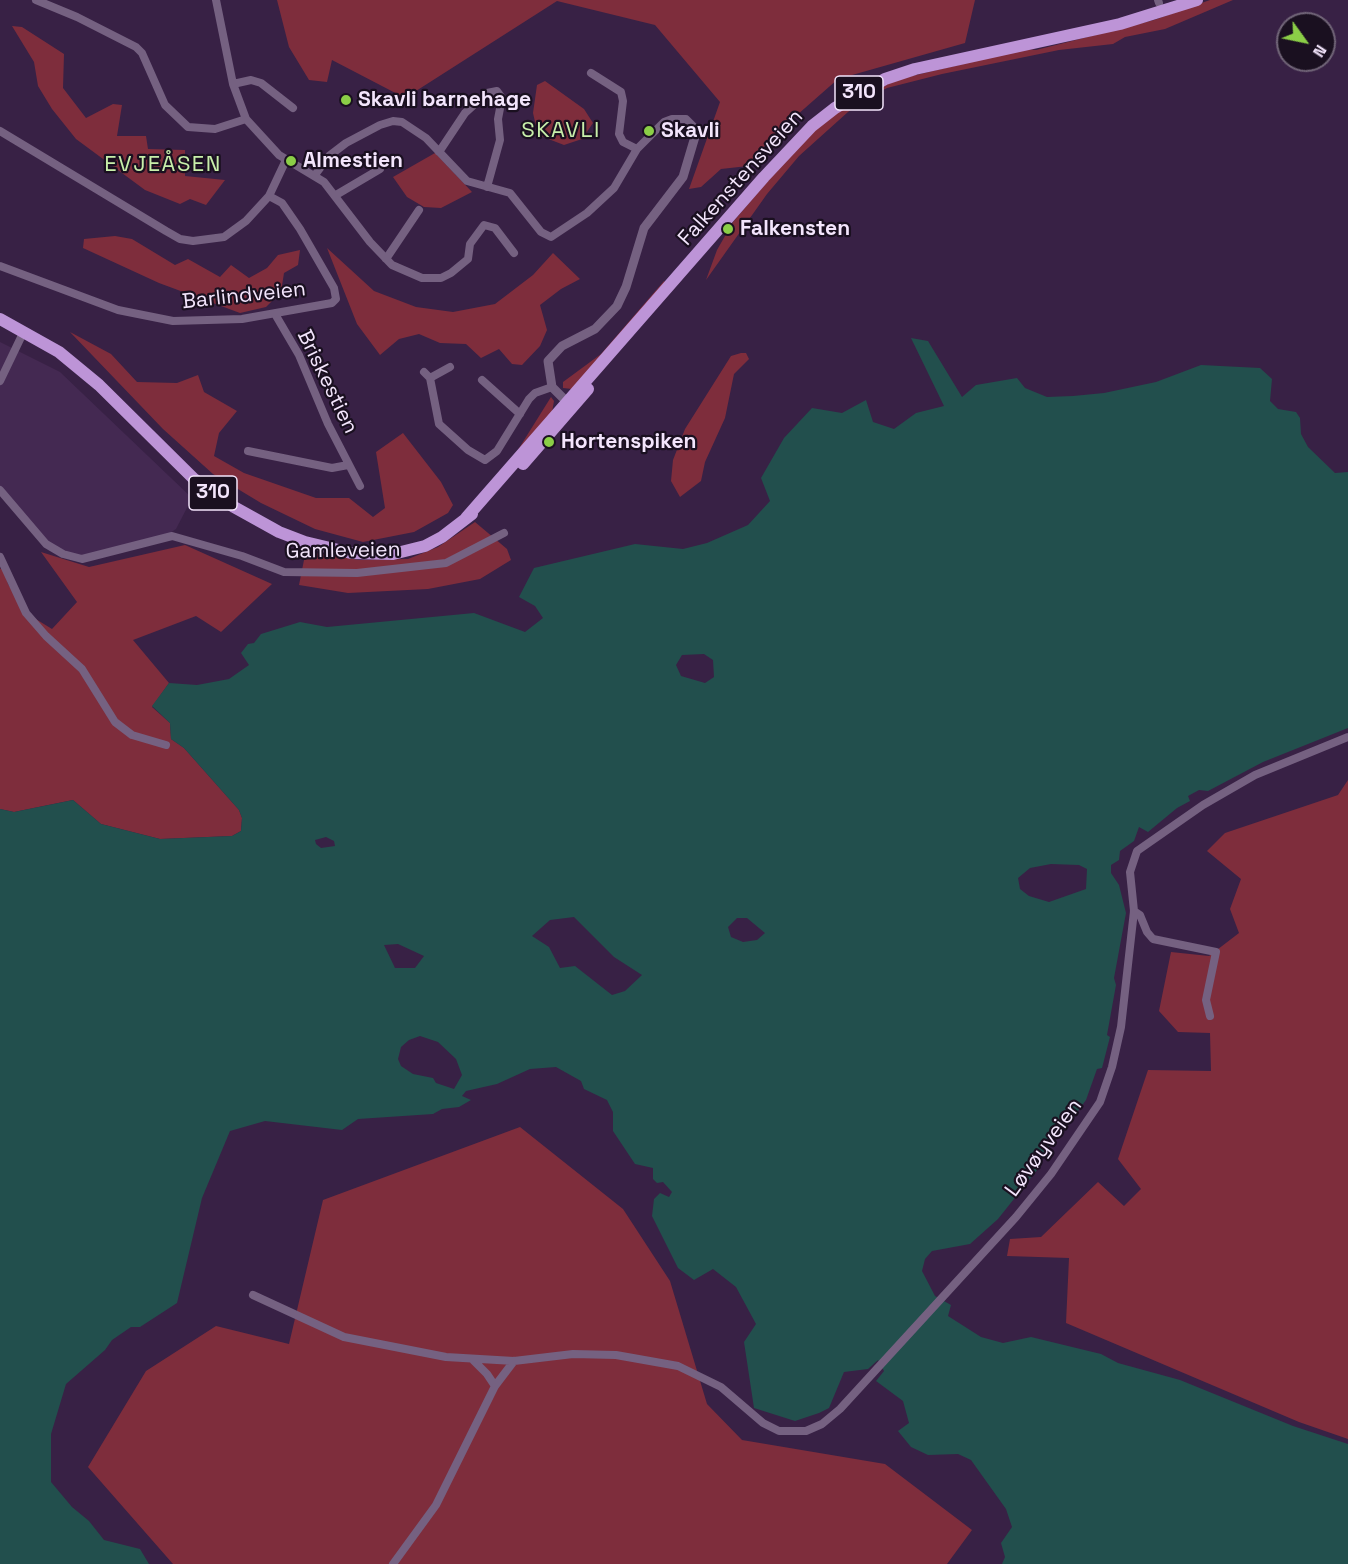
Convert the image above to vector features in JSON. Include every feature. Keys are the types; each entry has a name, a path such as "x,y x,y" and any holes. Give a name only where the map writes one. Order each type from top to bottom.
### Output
{"main road":[{"name":"Falkenstensveien","path":"0,319 24,330 79,368 194,478 234,507 279,532 334,550 367,554 393,554 425,546 442,537 507,482 618,346 792,146 835,108 885,79 915,69 1130,22 1197,0"}],"street":[{"path":"36,0 77,17 136,47 142,53 165,105 188,127 215,129 246,118"},
{"path":"216,0 233,84 246,118 286,160 315,175 336,195 370,242 386,259 413,276 441,278 468,259 470,244 484,225 495,228 514,253"},
{"path":"591,73 621,92 623,101 619,134 623,142 637,149"},
{"path":"233,84 251,80 261,83 293,108"},
{"path":"439,152 465,113 487,93 497,91 502,98 498,118 500,140 487,187"},
{"path":"315,175 336,150 393,121 409,124 467,181 510,193 541,232 551,237 587,213 614,188 637,149 664,122 672,119 686,119 697,129 683,177 644,228 626,287 617,306 595,329 562,346 551,355 548,369 552,387 570,405"},
{"path":"0,131 180,239 193,241 224,237 246,221 269,196 286,160"},
{"path":"336,195 380,169"},
{"name":"Barlindveien","path":"0,266 99,304 143,317 194,321 275,314 326,306 332,303 336,295 300,229 282,203 269,196"},
{"path":"386,259 419,210"},
{"name":"Briskestien","path":"275,314 303,364 348,465 360,486"},
{"path":"0,381 24,330"},
{"path":"450,367 427,375 436,419 439,424 481,458 490,457 497,451 535,393 552,387"},
{"path":"482,380 520,414"},
{"name":"Briskestien","path":"248,451 332,468 348,465"},
{"name":"Gamleveien","path":"0,490 39,537 73,558 94,557 167,536 242,556 284,572 357,573 446,562 504,533"},
{"path":"0,557 26,613 46,636 82,669 115,722 132,735 166,745"},
{"name":"Løvøyveien","path":"253,1295 344,1337 447,1357 514,1361 588,1354 640,1358 678,1366 700,1374 720,1387 763,1424 779,1431 793,1433 806,1431 822,1424 840,1409 1032,1198 1100,1102 1112,1067 1121,1027 1134,912 1130,872 1137,851 1150,840 1255,775 1348,737"},
{"name":"Løvøyveien","path":"1134,912 1140,915 1147,932 1153,939 1216,952 1218,956 1207,986 1206,1000 1210,1016"},
{"path":"472,1359 495,1386"},
{"path":"393,1564 436,1505 495,1386 514,1361"}],"shaded area":[{"path":"277,0 975,0 965,43 838,79 772,137 748,166 721,169 701,187 689,189 720,102 655,25 557,1 405,98 332,60 327,82 309,80 289,47"},
{"path":"1210,0 1233,0 1165,29 1125,37 1113,44 1059,50 942,74 887,88 871,96 848,112 799,156 767,194 706,280 717,250 733,222 805,137 829,117 895,80 1026,49 1036,50 1064,43 1154,20"},
{"path":"12,26 22,27 64,54 63,88 86,118 113,104 122,105 117,136 146,136 148,149 185,150 185,176 225,180 206,205 190,199 180,204 145,190 76,139 52,109 38,86 34,62"},
{"path":"545,81 584,109 593,123 582,139 564,145 538,135 533,113 537,85"},
{"path":"435,153 472,192 441,208 424,207 407,197 393,177"},
{"path":"115,236 132,239 175,265 188,259 220,277 231,265 249,278 267,268 278,255 300,250 298,265 284,273 281,292 266,307 240,313 159,283 83,248 84,239"},
{"path":"327,248 374,291 416,307 453,312 495,304 533,275 553,253 580,279 561,289 540,305 547,330 540,346 522,365 512,364 499,349 481,358 466,344 440,343 419,334 399,339 380,355 357,324"},
{"path":"664,281 667,284 572,389 563,388 563,382 601,354"},
{"path":"70,332 111,354 137,382 177,383 198,375 204,392 237,411 219,433 214,456 244,473 316,498 349,498 373,517 385,508 376,452 403,433 441,482 453,505 448,513 414,532 363,542 315,529 261,503 213,474 163,429"},
{"path":"911,338 928,341 962,397 976,385 1017,378 1025,388 1047,397 1073,396 1104,393 1156,382 1201,365 1260,368 1272,379 1270,401 1278,409 1296,412 1300,418 1301,434 1308,447 1335,473 1348,472 1348,728 1263,762 1208,791 1199,790 1188,796 1190,801 1177,808 1148,832 1139,827 1134,841 1120,851 1119,860 1111,865 1111,873 1119,885 1126,913 1114,978 1116,985 1107,1035 1110,1037 1102,1068 1097,1069 1086,1100 1061,1134 1057,1134 1044,1155 1040,1154 1042,1159 1036,1165 1037,1170 998,1219 970,1244 932,1251 925,1259 922,1271 935,1296 951,1305 948,1316 981,1337 1003,1343 1031,1337 1101,1354 1118,1363 1180,1380 1293,1426 1348,1444 1348,1564 1002,1564 1005,1557 1001,1543 1012,1527 1006,1509 971,1460 958,1454 928,1455 911,1447 898,1431 909,1423 903,1401 876,1381 884,1371 878,1360 868,1369 844,1372 829,1408 819,1413 795,1421 754,1408 744,1342 756,1324 736,1287 713,1269 694,1280 678,1268 652,1216 654,1199 660,1193 669,1197 672,1192 663,1182 657,1183 653,1179 653,1168 635,1164 613,1131 613,1112 607,1100 584,1089 581,1081 556,1067 530,1069 497,1084 466,1091 462,1096 471,1100 459,1107 442,1109 433,1114 358,1119 342,1130 265,1121 230,1131 202,1198 177,1303 140,1327 131,1327 112,1340 105,1350 66,1384 51,1434 51,1482 104,1540 140,1549 149,1564 0,1564 0,809 14,812 73,800 101,824 160,839 232,836 241,831 242,818 239,810 184,748 171,739 170,723 152,706 169,683 197,685 229,679 249,665 241,653 248,644 254,643 261,634 300,622 327,627 474,613 525,632 543,618 535,606 519,597 534,568 635,544 683,549 707,543 748,525 770,501 761,478 784,438 812,408 842,413 866,400 873,422 894,429 916,413 944,406","holes":["704,654 713,660 714,677 705,683 681,676 676,665 682,655","326,837 334,841 335,846 321,848 315,840","1051,864 1079,865 1087,869 1086,889 1049,902 1029,896 1020,889 1018,878 1030,868","574,917 614,957 642,975 625,991 612,995 575,966 560,968 549,947 532,936 550,920","737,918 747,918 765,933 757,940 743,942 731,937 728,927","398,944 424,956 415,968 395,968 384,945","420,1036 438,1042 456,1059 462,1075 454,1089 436,1083 433,1078 413,1074 401,1066 398,1059 401,1047 409,1040"]},
{"path":"0,342 60,372 192,498 176,529 167,535 82,559 46,544 0,490"},
{"path":"746,353 749,359 734,374 725,418 705,462 701,481 680,497 671,481 673,460 685,429 731,356"},
{"path":"551,397 554,401 552,412 516,453"},
{"path":"475,522 507,549 511,560 480,579 428,589 348,593 299,585 305,555 310,552 359,560 408,559 438,547"},
{"path":"185,545 272,584 221,632 196,616 133,640 169,683 152,707 170,723 171,739 184,748 239,810 242,818 241,831 232,836 160,839 101,824 73,800 14,812 0,809 0,569 3,567 8,584 26,613 52,629 77,602 41,552 89,567"},
{"path":"1348,780 1348,1439 1299,1422 1066,1323 1069,1258 1007,1256 1010,1239 1041,1237 1098,1182 1124,1206 1141,1189 1118,1159 1148,1070 1211,1071 1210,1033 1178,1032 1159,1011 1171,952 1209,956 1239,933 1230,909 1241,879 1207,851 1225,833 1338,795"},
{"path":"520,1127 623,1209 670,1281 707,1404 742,1440 885,1464 972,1530 947,1564 173,1564 88,1467 146,1371 216,1326 289,1344 323,1200"}],"place":[{"name":"Skavli barnehage","path":"346,100"},
{"name":"Skavli","path":"649,131"},
{"name":"Almestien","path":"291,161"},
{"name":"Falkensten","path":"728,229"},
{"name":"Hortenspiken","path":"549,442"}],"district":[{"name":"SKAVLI","path":"561,131"},
{"name":"EVJEÅSEN","path":"163,165"}]}
